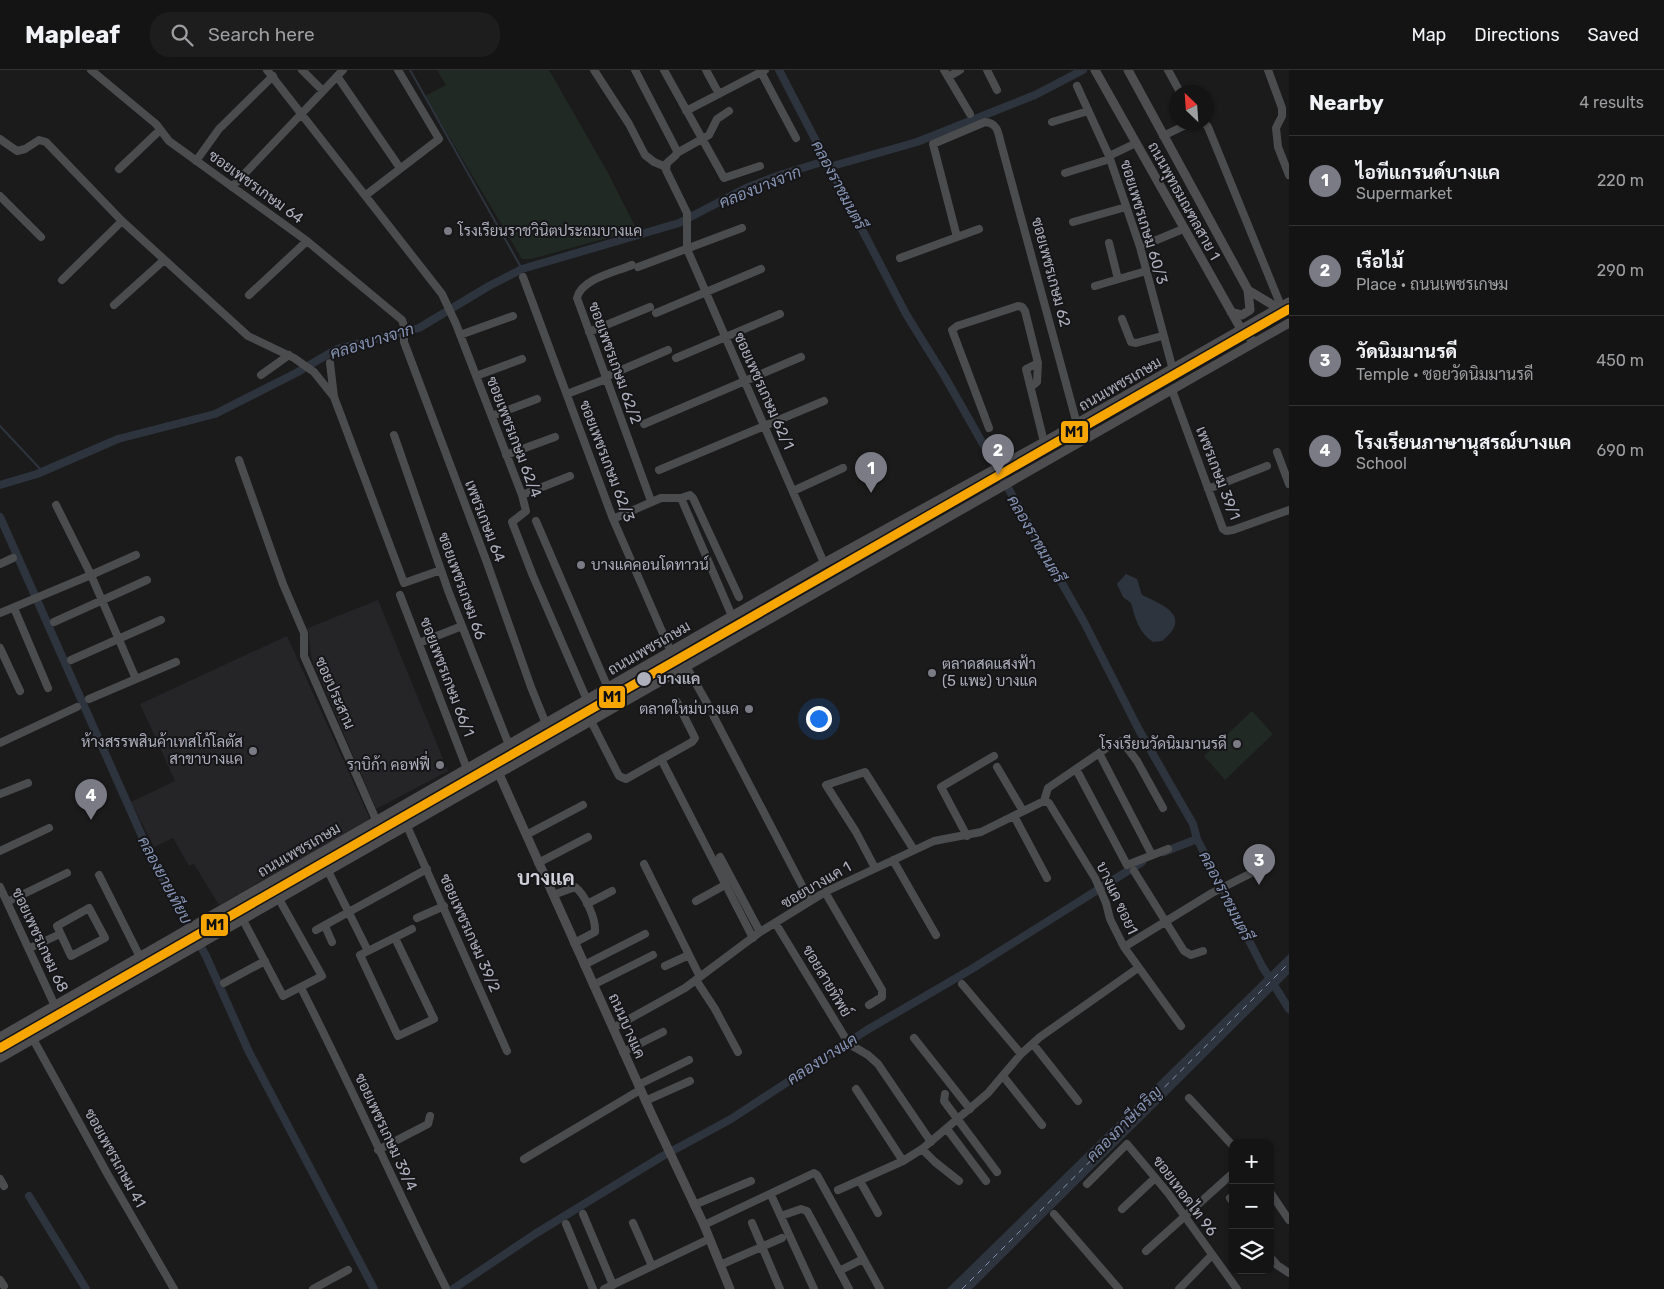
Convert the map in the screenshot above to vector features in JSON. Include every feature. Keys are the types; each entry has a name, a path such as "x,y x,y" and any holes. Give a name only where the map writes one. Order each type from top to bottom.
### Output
{"main road":[{"name":"ถนนพุทธมณฑลสาย 1","path":"1095,70 1231,312 1241,329 1254,342"},
{"name":"ถนนพุทธมณฑลสาย 1","path":"1130,74 1248,290"},
{"path":"1231,312 1242,315 1250,310 1248,290 1283,305"},
{"name":"ถนนเพชรเกษม","path":"0,1037 824,563 1077,424 1283,305"},
{"name":"ถนนเพชรเกษม","path":"0,1058 1289,323"},
{"path":"467,769 483,766 499,774"},
{"name":"ถนนบางแค","path":"499,774 639,1088 704,1225 730,1289"}],"street":[{"path":"302,70 323,91"},
{"path":"366,194 439,139 398,70"},
{"path":"594,70 629,124 645,155 654,162 666,167 677,153 709,135 717,119 729,111"},
{"path":"636,70 677,153"},
{"path":"664,70 724,178 760,166"},
{"path":"706,70 719,94"},
{"path":"960,70 946,74 970,114"},
{"path":"987,70 996,90"},
{"path":"1168,70 1176,85"},
{"path":"1268,70 1282,108 1282,116 1276,128 1278,147 1289,175"},
{"name":"ซอยเพชรเกษม 64","path":"92,71 160,130 169,141 307,241 402,320 404,326"},
{"path":"686,111 763,71 796,138"},
{"path":"196,161 218,129 270,73"},
{"name":"ซอยเพชรเกษม 62/4","path":"270,73 366,194 438,288 446,302 522,495 526,510 512,522 533,576 587,700"},
{"path":"232,187 340,73 400,168"},
{"name":"ซอยเพชรเกษม 60/3","path":"1077,86 1109,158 1140,247 1162,336 1173,370"},
{"path":"1052,122 1088,111"},
{"name":"ซอยเพชรเกษม 62","path":"957,237 933,144 985,122 991,122 997,127 1077,424"},
{"path":"119,169 160,130"},
{"path":"1163,136 1175,130"},
{"path":"1209,130 1283,305"},
{"path":"0,140 17,151 42,140 163,261 248,336 292,357 314,372 334,398"},
{"path":"1065,173 1109,158 1136,143"},
{"name":"ซอยเพชรเกษม 62/1","path":"666,167 687,213 687,248 724,337 824,563"},
{"path":"0,196 41,237"},
{"path":"1073,222 1126,206"},
{"path":"62,280 122,221"},
{"path":"687,248 742,228"},
{"path":"900,258 979,229"},
{"path":"1140,247 1183,229"},
{"path":"249,295 307,241"},
{"path":"1109,243 1118,279"},
{"name":"ซอยเพชรเกษม 62/2","path":"651,501 577,298 578,290 585,285 687,248"},
{"path":"114,305 163,261"},
{"path":"589,332 705,292 761,269"},
{"path":"1095,286 1146,271"},
{"name":"ซอยเพชรเกษม 62/3","path":"523,277 613,519 671,652"},
{"path":"989,428 953,334 954,327 1018,306 1022,307 1025,311 1038,364 1037,382 1031,388"},
{"path":"676,358 780,314"},
{"path":"460,335 514,316"},
{"path":"1122,319 1131,342 1136,343 1162,336"},
{"name":"เพชรเกษม 64","path":"404,326 404,342 546,724"},
{"path":"567,394 668,350"},
{"path":"261,375 292,357"},
{"path":"644,424 801,357"},
{"path":"476,376 522,360"},
{"path":"330,363 334,398 404,583 441,570"},
{"path":"1038,364 1026,369 1044,442"},
{"name":"เพชรเกษม 39/1","path":"1172,390 1221,525 1226,531 1289,510"},
{"path":"492,416 537,399"},
{"path":"659,470 824,400"},
{"name":"ซอยเพชรเกษม 66","path":"394,435 441,570 509,745"},
{"path":"506,455 555,437"},
{"path":"1277,452 1286,469 1289,484"},
{"name":"ซอยประสาน","path":"240,460 283,584 304,633 304,656 376,822"},
{"path":"1208,489 1268,466"},
{"path":"793,491 843,468"},
{"path":"522,495 570,476"},
{"path":"613,519 651,501 671,496 680,498 691,496 739,596"},
{"path":"680,498 732,616"},
{"path":"56,505 91,575 136,679"},
{"path":"690,517 699,512"},
{"path":"536,521 608,688"},
{"path":"699,540 710,534"},
{"path":"0,613 136,555"},
{"path":"0,564 13,558"},
{"path":"54,622 147,580"},
{"name":"ซอยเพชรเกษม 66/1","path":"400,595 467,769"},
{"path":"14,608 48,688"},
{"path":"71,660 161,620"},
{"path":"419,643 462,626"},
{"path":"0,648 20,691"},
{"path":"90,699 176,662"},
{"path":"686,666 707,703"},
{"path":"591,721 622,779 626,779 690,744 695,738 677,702"},
{"path":"0,743 77,707"},
{"path":"714,717 810,901"},
{"path":"1046,802 1048,788 1099,753 1116,743 1124,743 1163,808"},
{"path":"1099,753 1152,854"},
{"path":"968,836 941,787 994,756"},
{"path":"660,759 753,938"},
{"path":"997,767 1023,811"},
{"path":"1076,769 1127,865 1168,849"},
{"path":"875,868 856,832 826,785 864,772 914,850"},
{"path":"0,794 28,783"},
{"name":"ซอยบางแค 1","path":"613,1028 698,978 760,932 776,924 825,892 937,840 968,836 1046,802"},
{"name":"บางแค ซอย1","path":"1046,802 1095,878 1104,897 1110,919 1124,947 1181,1026"},
{"path":"526,835 583,805"},
{"path":"1014,816 1047,878"},
{"name":"ซอยเพชรเกษม 39/2","path":"408,826 508,1051"},
{"path":"0,851 49,828"},
{"path":"538,862 588,837"},
{"path":"720,857 760,932"},
{"path":"893,860 936,935"},
{"path":"1124,947 1212,893 1271,863"},
{"path":"644,864 689,955 698,978 738,1052"},
{"path":"316,930 427,869"},
{"path":"328,871 368,951"},
{"path":"1134,871 1188,954 1203,951"},
{"path":"7,902 67,872"},
{"path":"99,875 140,957"},
{"path":"696,901 725,885"},
{"name":"ซอยเพชรเกษม 68","path":"0,887 30,948 55,1006"},
{"path":"553,894 574,887 579,890 587,904 596,932 574,942"},
{"path":"587,904 612,890"},
{"path":"825,892 884,993 882,997 869,1005"},
{"path":"243,920 283,996 322,976 279,899"},
{"path":"417,918 444,906"},
{"path":"89,908 105,938 71,956 60,934 58,924 89,908"},
{"name":"ซอยสายทิพย์","path":"776,924 851,1046 868,1055 878,1064 931,1142"},
{"path":"325,926 332,942"},
{"path":"395,938 434,1019 398,1036 360,955 412,929"},
{"path":"30,948 60,934"},
{"path":"584,965 644,934"},
{"path":"593,985 653,955"},
{"path":"665,966 689,955"},
{"path":"224,983 265,961"},
{"path":"838,1190 902,1161 922,1149 970,1109 1003,1076 1021,1054 1138,968"},
{"path":"962,984 1021,1054"},
{"name":"ซอยเพชรเกษม 39/4","path":"301,988 446,1288"},
{"path":"623,1052 662,1032"},
{"path":"914,1038 970,1109"},
{"name":"ซอยเพชรเกษม 41","path":"33,1039 174,1289"},
{"path":"1033,1044 1078,1101"},
{"path":"524,1160 639,1088 689,1060"},
{"path":"1003,1076 1042,1125"},
{"path":"645,1101 690,1081"},
{"path":"856,1090 902,1161"},
{"path":"946,1094 944,1101 998,1172"},
{"path":"1189,1098 1229,1142"},
{"path":"378,1150 428,1124 430,1116"},
{"path":"947,1128 986,1181"},
{"name":"ซอยเทอดไท 96","path":"1087,1184 1127,1144 1184,1215 1237,1289"},
{"path":"922,1149 959,1181"},
{"path":"704,1225 771,1195 810,1173 815,1174 880,1289"},
{"path":"1146,1251 1229,1176"},
{"path":"1122,1209 1155,1178"},
{"path":"694,1205 751,1181"},
{"path":"860,1181 878,1213"},
{"path":"771,1195 814,1289"},
{"path":"1274,1198 1289,1220"},
{"path":"780,1216 799,1209 805,1210 849,1289"},
{"path":"582,1214 613,1285"},
{"path":"1054,1214 1119,1289"},
{"path":"633,1223 652,1266"},
{"path":"752,1223 780,1289"},
{"path":"566,1224 593,1289"},
{"path":"720,1265 782,1238"},
{"path":"604,1289 710,1239"},
{"path":"1179,1289 1212,1255"},
{"path":"839,1271 863,1259"},
{"path":"1274,1262 1289,1273"},
{"path":"319,1287 348,1270"}],"shaded area":[{"path":"437,70 549,70 608,173 637,230 531,259 522,259 425,96 446,85"},
{"path":"378,600 448,771 376,809 311,657 308,628"},
{"path":"287,636 370,819 219,905 194,864 189,866 173,838 154,847 131,802 175,781 140,704"},
{"path":"1252,711 1273,734 1225,780 1204,756"}],"water":[{"path":"1126,574 1137,579 1142,595 1172,612 1175,618 1175,625 1162,641 1153,642 1144,634 1136,620 1131,603 1123,597 1117,584"},
{"name":"คลองภาษีเจริญ","path":"1289,954 1289,974 972,1289 947,1289"}],"waterway":[{"path":"410,70 522,269"},
{"name":"คลองราชมนตรี","path":"779,70 906,314 945,377 1084,622 1139,730 1193,824 1197,839 1262,966 1289,1009"},
{"name":"คลองบางจาก","path":"829,167 917,142 1035,95 1083,70"},
{"name":"คลองบางจาก","path":"0,485 37,474 118,439 215,414 296,373 337,349 419,328 489,286 522,269 679,223 746,188 825,161"},
{"path":"0,426 43,472"},
{"name":"คลองยายเทียบ","path":"0,517 153,861 206,956 249,1052 374,1289"},
{"name":"คลองบางแค","path":"1164,852 1197,839"},
{"name":"คลองบางแค","path":"453,1289 535,1234 661,1157 731,1119 867,1030 970,970 1142,862"},
{"path":"29,1196 86,1289"}],"ferry route":[{"path":"962,1289 1289,963"}],"tunnel":[{"path":"707,703 714,717"}],"transit line":[{"name":"M1","path":"0,1048 1289,309"}],"place":[{"name":"โรงเรียนราชวินิตประถมบางแค","path":"448,231"},
{"name":"เรือไม้","path":"998,475"},
{"name":"ไอทีแกรนด์บางแค","path":"871,493"},
{"name":"บางแคคอนโดทาวน์","path":"581,565"},
{"name":"ตลาดสดแสงฟ้า (5 แพะ) บางแค","path":"932,673"},
{"name":"บางแค","path":"644,679"},
{"name":"ตลาดใหม่บางแค","path":"749,709"},
{"name":"โรงเรียนวัดนิมมานรดี","path":"1237,744"},
{"name":"ห้างสรรพสินค้าเทสโก้โลตัส สาขาบางแค","path":"253,751"},
{"name":"ราบิก้า คอฟฟี่","path":"440,765"},
{"name":"โรงเรียนภาษานุสรณ์บางแค","path":"91,820"},
{"name":"วัดนิมมานรดี","path":"1259,885"}],"district":[{"name":"บางแค","path":"546,878"}]}
